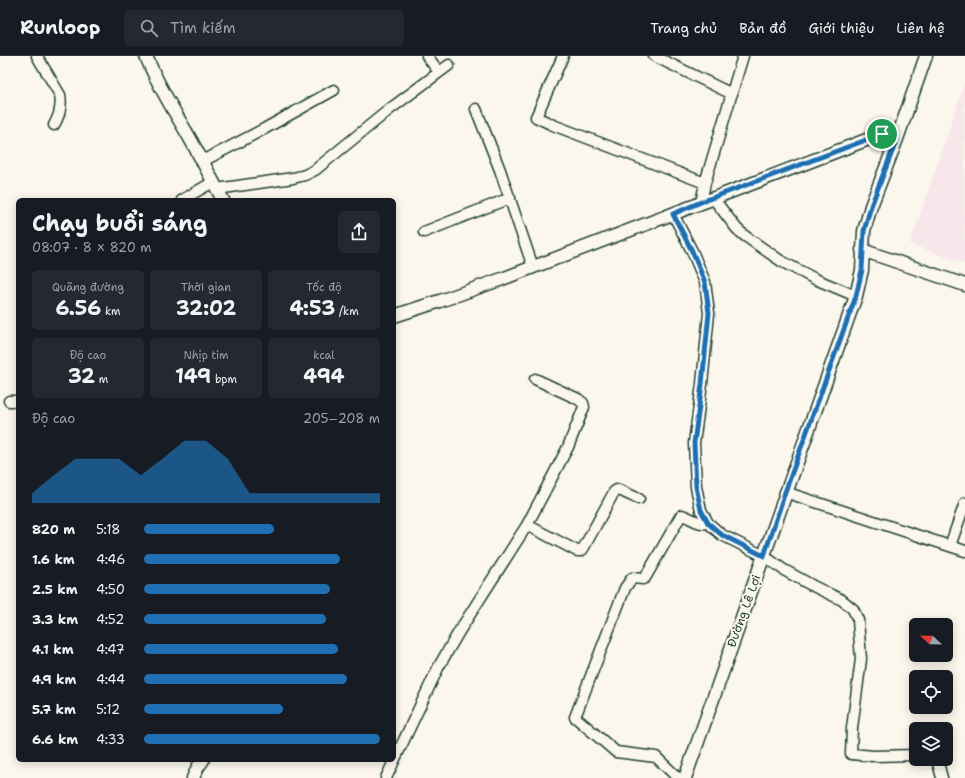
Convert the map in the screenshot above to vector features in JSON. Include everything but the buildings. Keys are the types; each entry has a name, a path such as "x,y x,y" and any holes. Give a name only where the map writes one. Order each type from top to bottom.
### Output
{"street":[{"path":"37,56 60,95 61,102 59,118 54,125"},
{"path":"146,56 151,70 222,198"},
{"path":"426,56 439,72"},
{"path":"562,56 536,117 705,183"},
{"path":"654,56 732,94"},
{"path":"701,202 705,183 743,56"},
{"name":"Đường Lê Lợi","path":"685,778 764,556 785,492 856,296 862,270 864,231 871,206 897,139 926,56"},
{"path":"186,198 215,185 293,178 305,175 331,158 390,109 449,65"},
{"path":"202,161 334,90"},
{"path":"476,109 500,170 533,267"},
{"path":"396,315 533,267 882,134 897,139"},
{"path":"424,232 510,198"},
{"path":"713,198 744,236 782,261 815,279 856,296"},
{"path":"673,214 692,251 705,282 709,313 694,443 696,487 701,510 708,523 722,535 764,556 784,570 842,600 853,609 858,620 861,659 852,728 851,754 874,756 909,755"},
{"path":"862,250 965,285"},
{"path":"396,757 439,666 526,525 568,447 584,407 583,403 578,399 535,379"},
{"path":"526,525 580,552 614,492 619,490 639,499"},
{"path":"785,492 965,551"},
{"path":"950,546 965,503"},
{"path":"678,778 656,757 616,752 575,717 625,588 631,579 634,577 645,578 682,515 701,524 708,523"},
{"path":"193,778 202,762"},
{"path":"386,778 394,762"},
{"path":"939,766 942,778"}],"shaded area":[{"path":"965,82 965,264 910,244"}],"route":[{"path":"882,134 897,139 871,206 864,231 862,270 856,296 785,492 764,556 722,535 708,523 701,510 696,487 694,443 709,313 705,282 692,251 673,214 882,134"}]}
